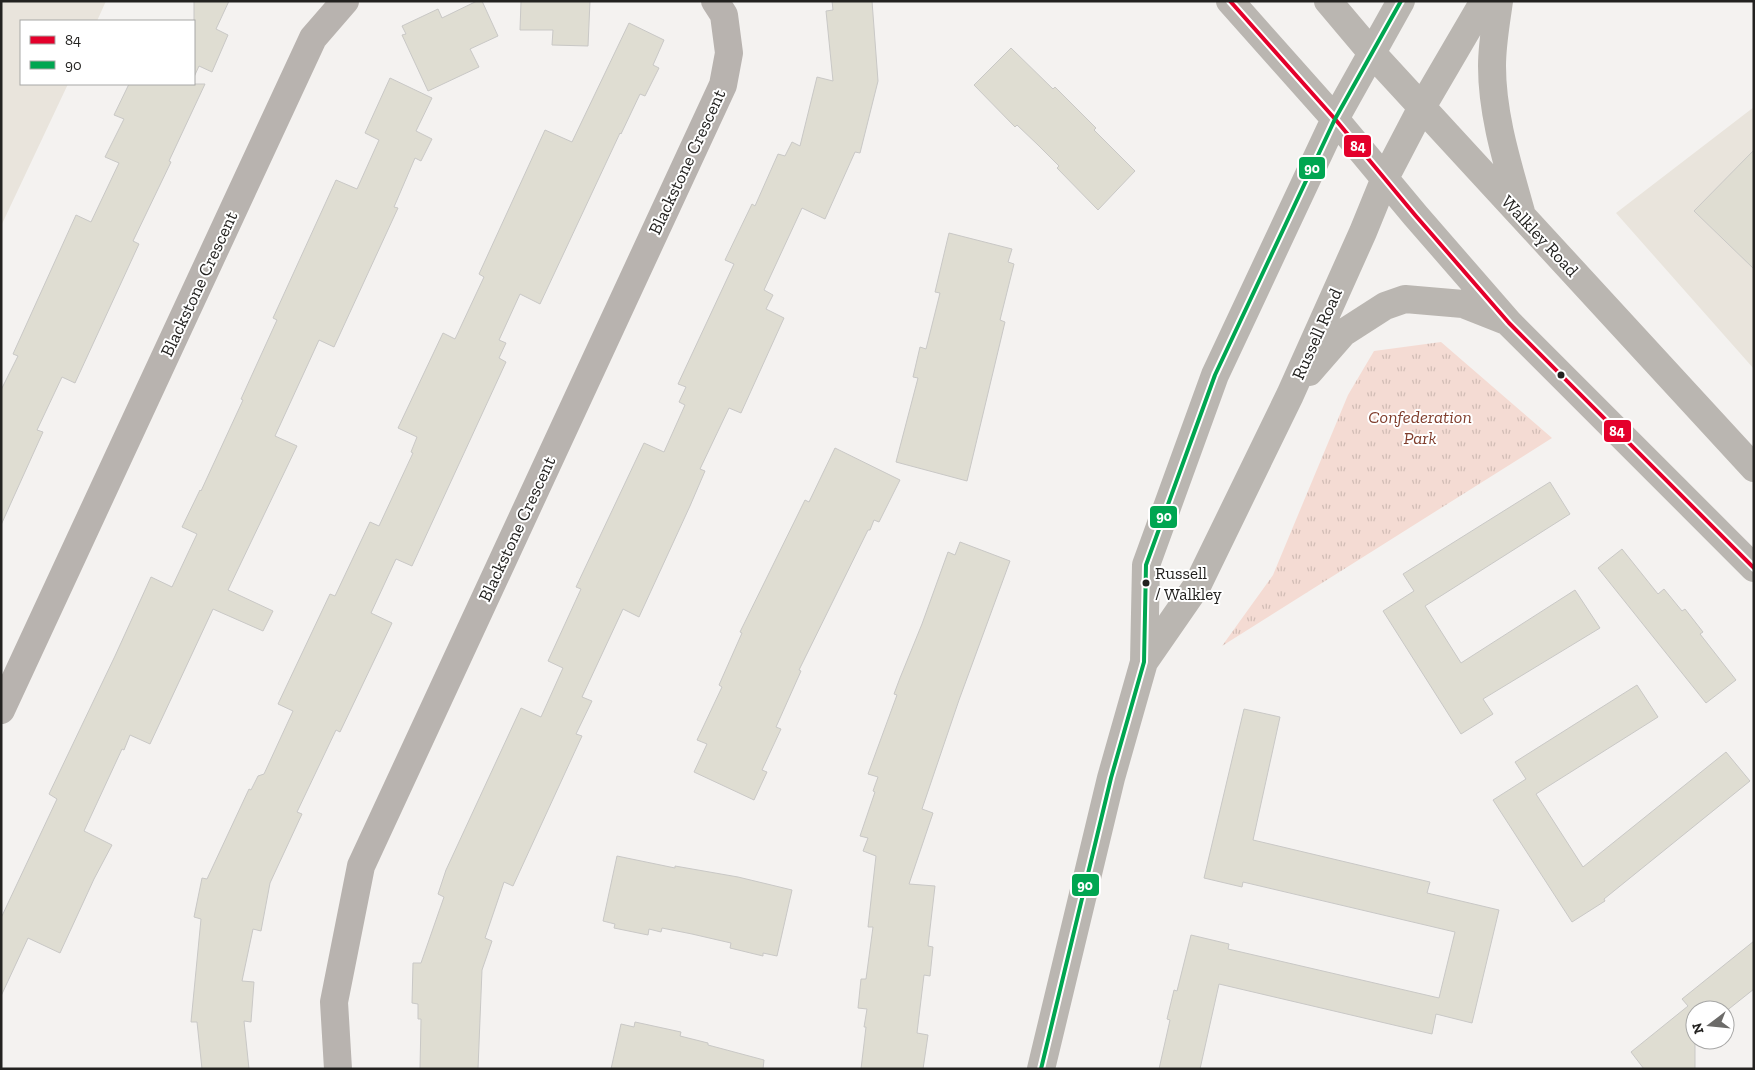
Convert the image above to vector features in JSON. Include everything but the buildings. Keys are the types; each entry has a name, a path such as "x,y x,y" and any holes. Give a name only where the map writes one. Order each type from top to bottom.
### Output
{"main road":[{"path":"1230,1 1335,119 1509,323 1754,568"},
{"name":"Walkley Road","path":"1328,1 1371,52 1754,468"},
{"name":"Russell Road","path":"1041,1069 1111,778 1144,662 1146,565 1215,374 1335,119 1401,1"},
{"name":"Russell Road","path":"1144,662 1198,584 1290,395 1363,232 1385,178 1422,107 1484,1"},
{"path":"1499,1 1492,65 1494,94 1503,146 1522,216"},
{"path":"1290,395 1343,333 1385,306 1405,299 1463,304 1509,323"}],"street":[{"name":"Blackstone Crescent","path":"1,710 312,38 345,1"},
{"name":"Blackstone Crescent","path":"338,1069 334,1002 361,866 724,85 729,53 724,15 715,1"}],"shaded area":[{"path":"1,1 106,1 97,20 20,20 20,85 68,85 1,226"},
{"path":"1754,107 1754,369 1616,213"}],"green space":[{"name":"Confederation Park","path":"1441,342 1552,438 1222,646 1273,575 1348,395 1374,351"}],"transit line":[{"name":"84","path":"1230,1 1335,119 1509,323 1754,568"},
{"name":"90","path":"1041,1069 1111,778 1144,662 1146,565 1215,375 1335,119 1401,1"}],"place":[{"name":"Russell / Walkley","path":"1146,583"}]}
